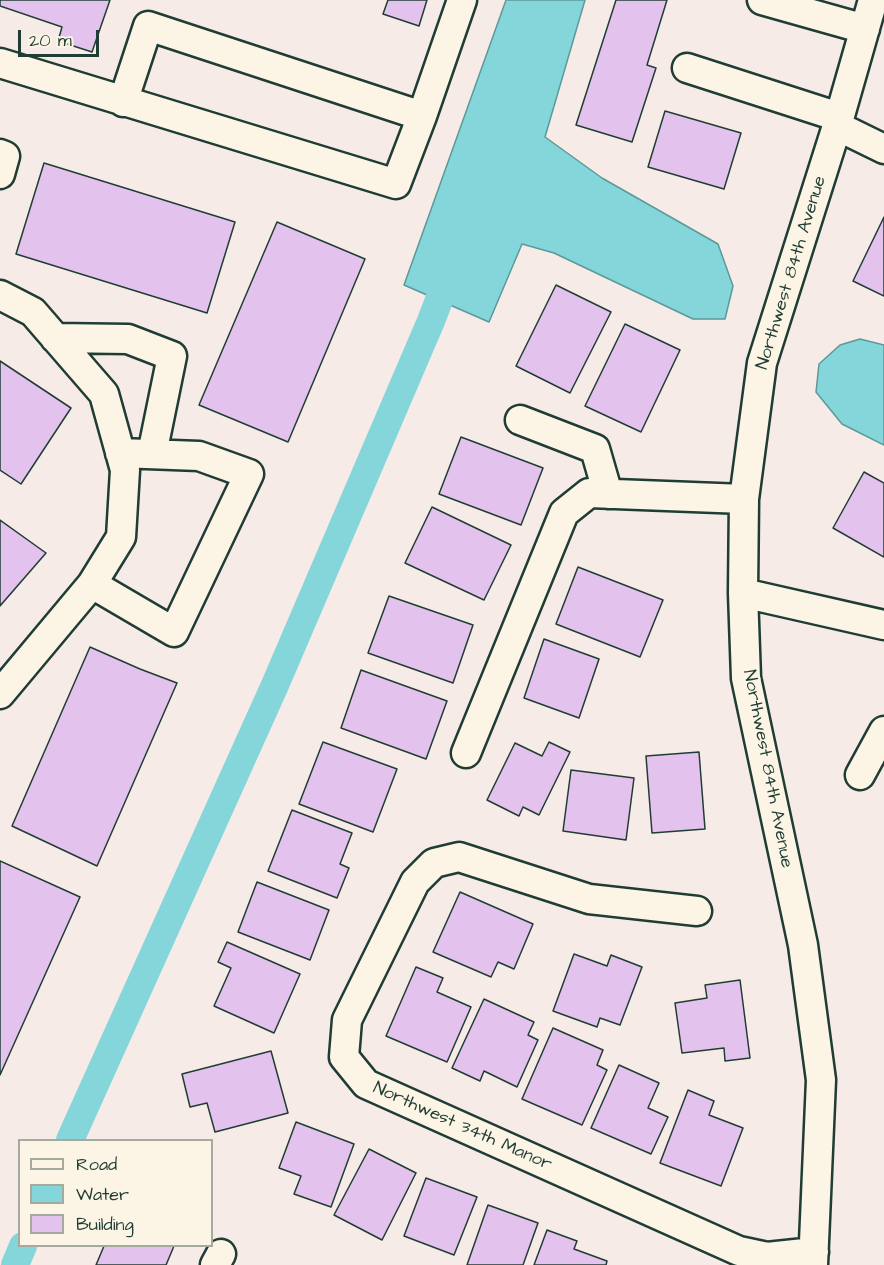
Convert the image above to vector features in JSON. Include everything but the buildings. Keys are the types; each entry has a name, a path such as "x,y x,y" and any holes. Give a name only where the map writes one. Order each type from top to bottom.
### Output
{"street":[{"path":"0,63 396,184 462,0"},
{"path":"762,0 865,29"},
{"name":"Northwest 84th Avenue","path":"813,1258 821,1080 803,945 746,678 743,593 744,499 762,363 838,121 873,0"},
{"path":"123,102 148,26 422,116"},
{"path":"687,68 838,121 884,150"},
{"path":"0,154 4,156 0,174"},
{"path":"0,295 33,312 104,394 125,470 121,537 92,584 0,694"},
{"path":"55,338 128,339 172,356 153,454"},
{"path":"519,420 595,449 608,494"},
{"path":"92,584 174,632 249,474 199,456 120,453"},
{"path":"466,753 564,513 589,493 744,499"},
{"path":"743,593 884,625"},
{"path":"860,776 884,731"},
{"name":"Northwest 34th Manor","path":"697,911 589,899 459,857 434,863 415,882 347,1020 344,1057 366,1084 739,1251 766,1257 813,1258"}],"water":[{"path":"506,0 585,0 545,137 602,178 718,244 733,286 725,319 693,319 554,253 522,244 489,322 404,285"},
{"path":"860,339 884,345 884,445 842,424 816,392 819,364 840,345"}],"waterway":[{"path":"70,1139 275,685 431,321 453,263"},
{"path":"15,1265 23,1247"}]}
